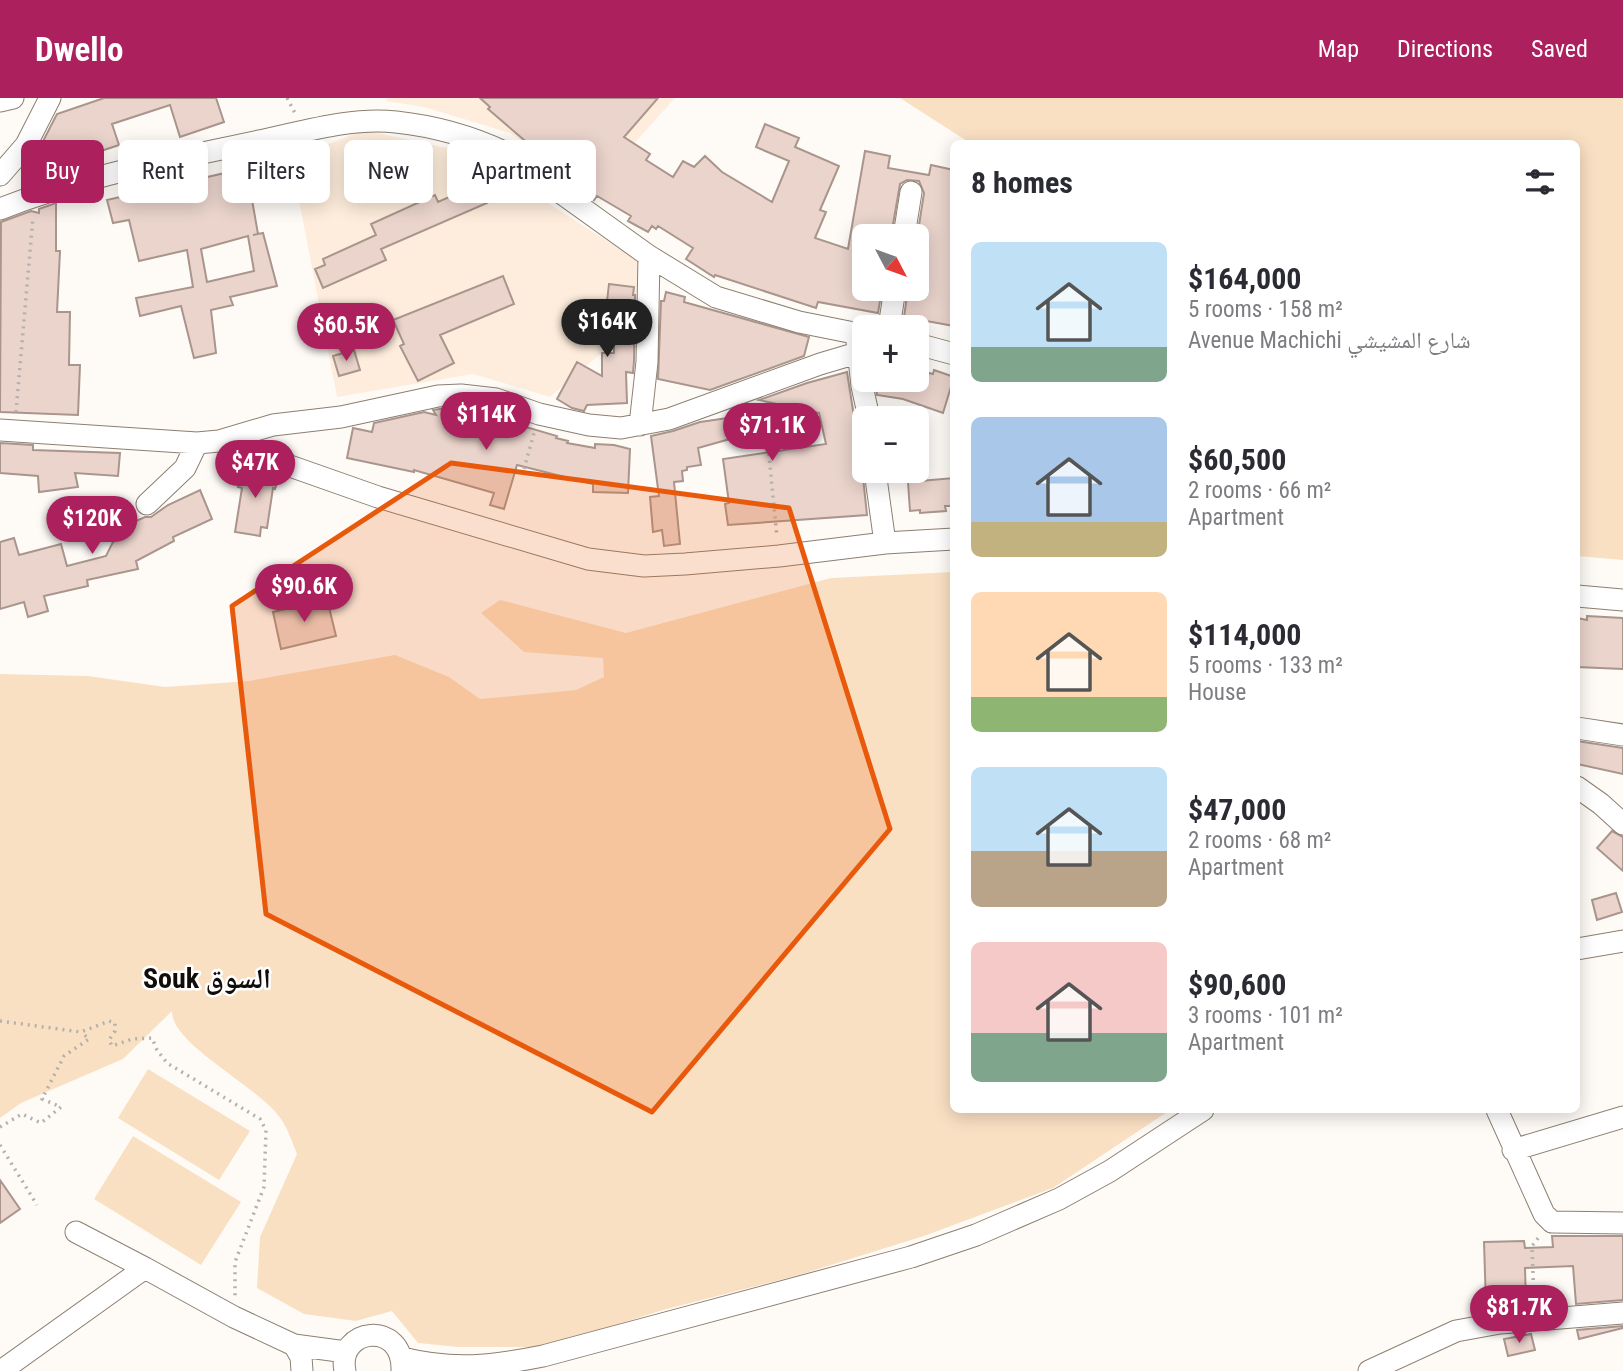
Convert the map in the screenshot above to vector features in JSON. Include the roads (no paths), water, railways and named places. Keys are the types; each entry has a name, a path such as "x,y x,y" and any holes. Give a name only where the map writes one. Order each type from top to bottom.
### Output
{"street":[{"path":"0,101 13,98"},
{"path":"0,175 26,145 50,98"},
{"path":"0,209 35,195 106,174 346,123 395,121 477,139 504,152 649,256 716,297 852,339"},
{"path":"906,224 912,192"},
{"path":"640,425 647,362 649,256"},
{"path":"7,431 197,443 219,441 273,425 341,417 438,396 461,395 496,399 539,414 589,425 621,428 669,419 762,385 852,345"},
{"path":"929,347 950,353"},
{"path":"219,441 378,497 587,559 643,566 950,539"},
{"path":"147,504 185,468 197,443"},
{"path":"877,483 885,543"},
{"path":"1580,596 1623,600"},
{"path":"1580,728 1623,735"},
{"path":"1580,789 1623,824"},
{"path":"1580,948 1623,941"},
{"path":"76,1232 234,1317 293,1345 346,1362 353,1342 364,1336 376,1335 388,1339 397,1347 402,1364 460,1369 502,1364 584,1346 911,1257 976,1235 1059,1199 1110,1171 1198,1113"},
{"path":"1498,1113 1544,1214 1552,1222 1623,1223"},
{"path":"1513,1150 1623,1117"},
{"path":"1,1371 145,1268"},
{"path":"1369,1371 1456,1331 1500,1323 1623,1313"},
{"path":"293,1345 301,1357 302,1371"}],"district":[{"name":"Souk السوق","path":"207,978"}]}
